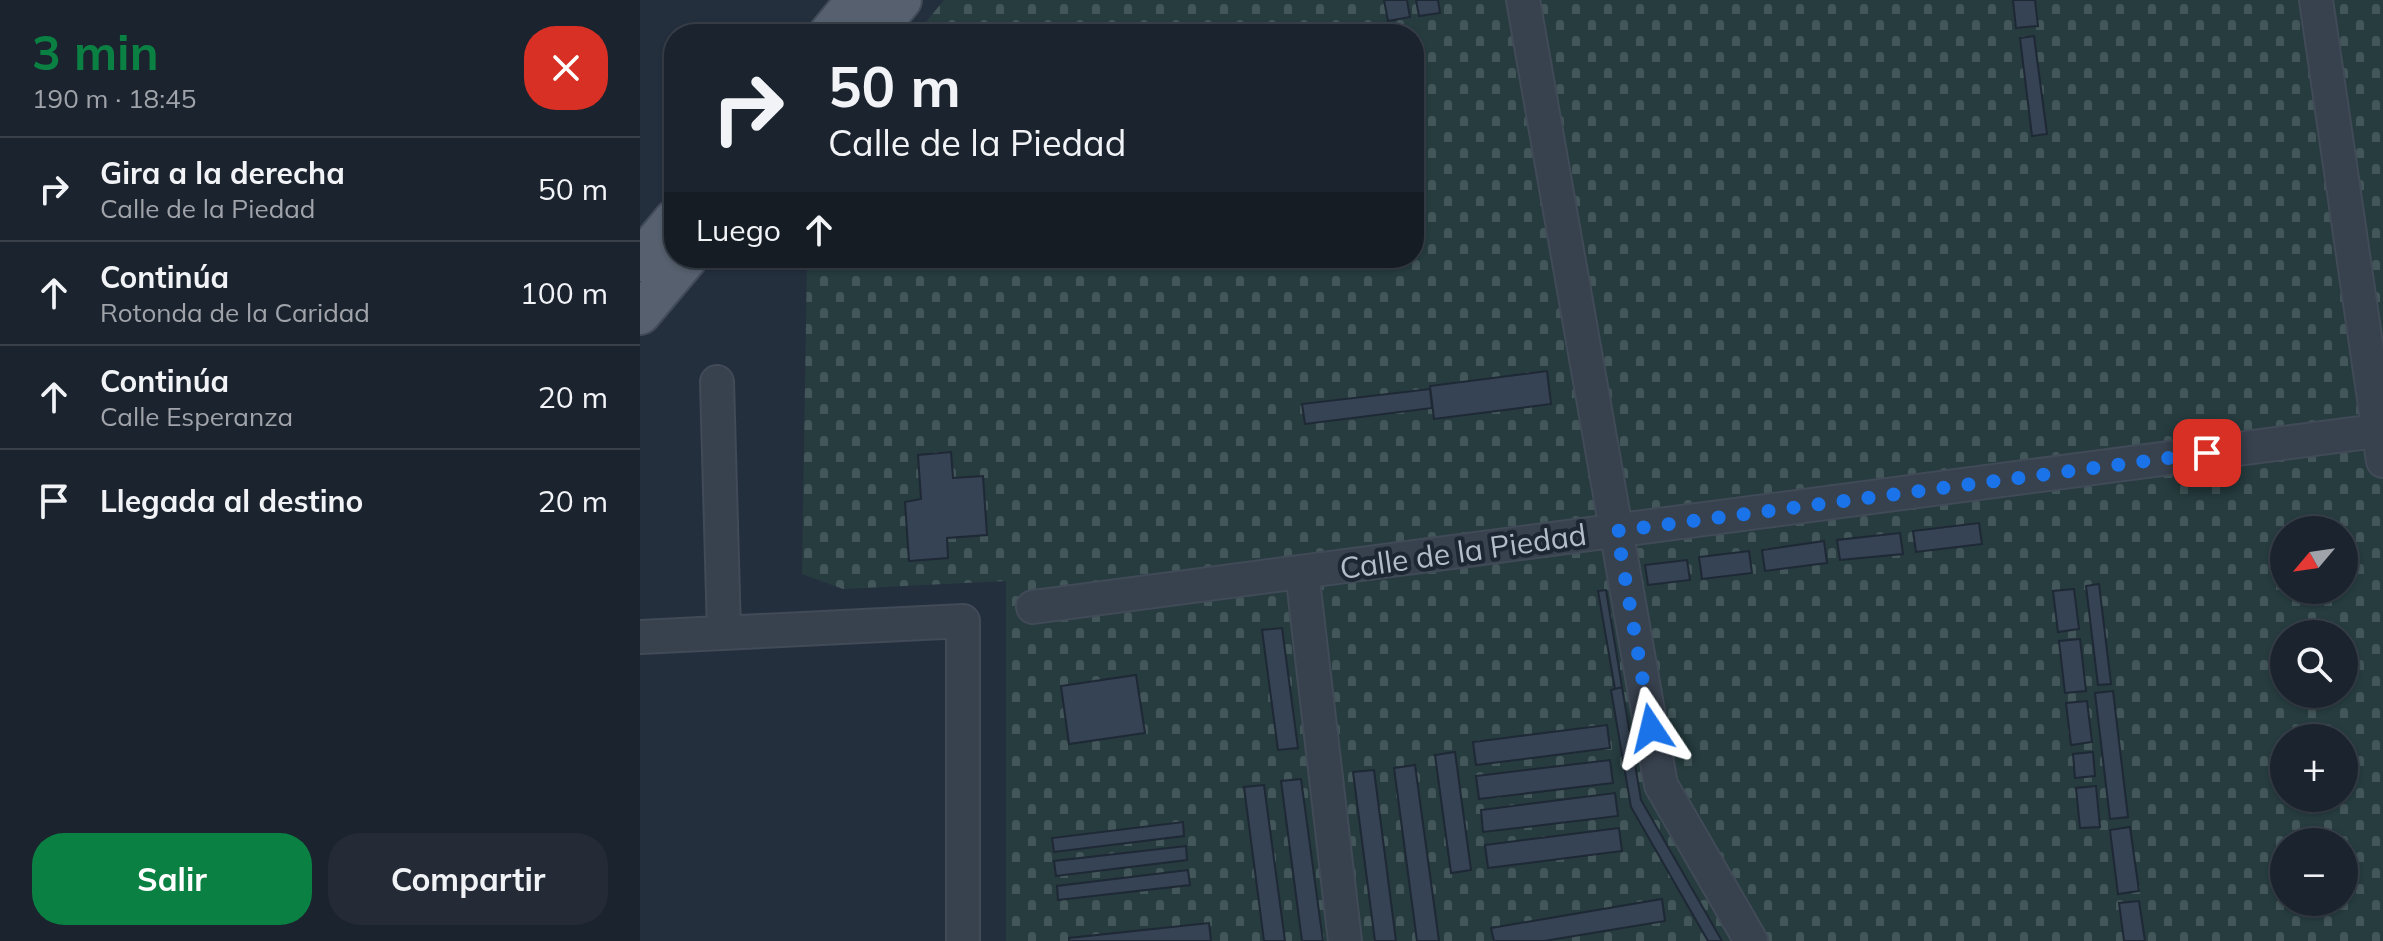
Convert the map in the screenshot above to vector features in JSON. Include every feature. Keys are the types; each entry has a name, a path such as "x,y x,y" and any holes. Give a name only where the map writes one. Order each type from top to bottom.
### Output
{"main road":[{"path":"837,24 857,0"},
{"path":"881,24 901,0"},
{"path":"640,261 664,232"},
{"path":"640,314 679,268"}],"street":[{"path":"1523,0 1661,785 1751,941"},
{"path":"2316,0 2381,441"},
{"path":"717,382 724,632"},
{"name":"Calle de la Piedad","path":"1033,607 2121,465 2381,441"},
{"path":"1302,572 1345,941"},
{"path":"640,637 963,621 963,941"}],"green space":[{"path":"944,0 2383,0 2383,941 1006,941 1006,581 843,589 802,574 807,268 1424,268 1424,24 924,24"}],"building":[{"path":"1384,0 1407,0 1410,17 1388,21"},
{"path":"1416,0 1438,0 1440,13 1419,16"},
{"path":"2013,0 2035,0 2038,26 2016,28"},
{"path":"2034,36 2047,134 2032,136 2020,38"},
{"path":"1547,371 1551,404 1434,419 1430,386"},
{"path":"1430,389 1432,408 1305,424 1302,404"},
{"path":"951,452 953,478 983,476 987,535 947,538 948,558 909,561 905,502 921,499 918,455"},
{"path":"1979,523 1982,544 1916,552 1913,531"},
{"path":"1900,533 1903,554 1840,560 1837,540"},
{"path":"1824,541 1827,563 1765,571 1762,550"},
{"path":"1749,551 1752,573 1702,579 1699,557"},
{"path":"1687,560 1690,580 1648,585 1645,565"},
{"path":"2099,584 2111,684 2098,685 2086,586"},
{"path":"2074,589 2079,629 2058,632 2053,591"},
{"path":"1606,590 1622,687 1615,689 1598,591"},
{"path":"1282,628 1298,748 1278,750 1262,630"},
{"path":"2080,639 2086,691 2065,693 2059,641"},
{"path":"1136,675 1145,733 1069,744 1061,686"},
{"path":"1622,687 1641,800 1722,941 1708,941 1631,807 1611,690"},
{"path":"2113,691 2128,817 2110,819 2095,693"},
{"path":"2087,701 2092,742 2071,745 2066,703"},
{"path":"1607,725 1610,748 1476,765 1473,742"},
{"path":"1455,752 1471,870 1451,873 1435,755"},
{"path":"2093,752 2095,776 2075,778 2073,754"},
{"path":"1610,760 1613,783 1479,799 1476,776"},
{"path":"1415,765 1439,941 1417,941 1394,768"},
{"path":"1374,770 1396,941 1375,941 1353,772"},
{"path":"1301,779 1323,941 1302,941 1281,781"},
{"path":"1264,785 1285,941 1264,941 1244,787"},
{"path":"2096,786 2100,827 2080,828 2076,788"},
{"path":"1615,793 1618,816 1483,832 1481,810"},
{"path":"1183,822 1184,836 1054,852 1052,838"},
{"path":"2130,827 2139,891 2118,894 2110,830"},
{"path":"1619,828 1622,851 1488,868 1485,845"},
{"path":"1186,846 1187,860 1056,876 1054,861"},
{"path":"1188,870 1190,885 1058,900 1057,886"},
{"path":"1662,899 1665,921 1544,941 1494,941 1491,928"},
{"path":"2139,901 2145,941 2124,941 2119,903"},
{"path":"1209,923 1211,941 1069,941 1069,938"}],"route":[{"path":"1651,728 1617,531 2207,453"}]}
